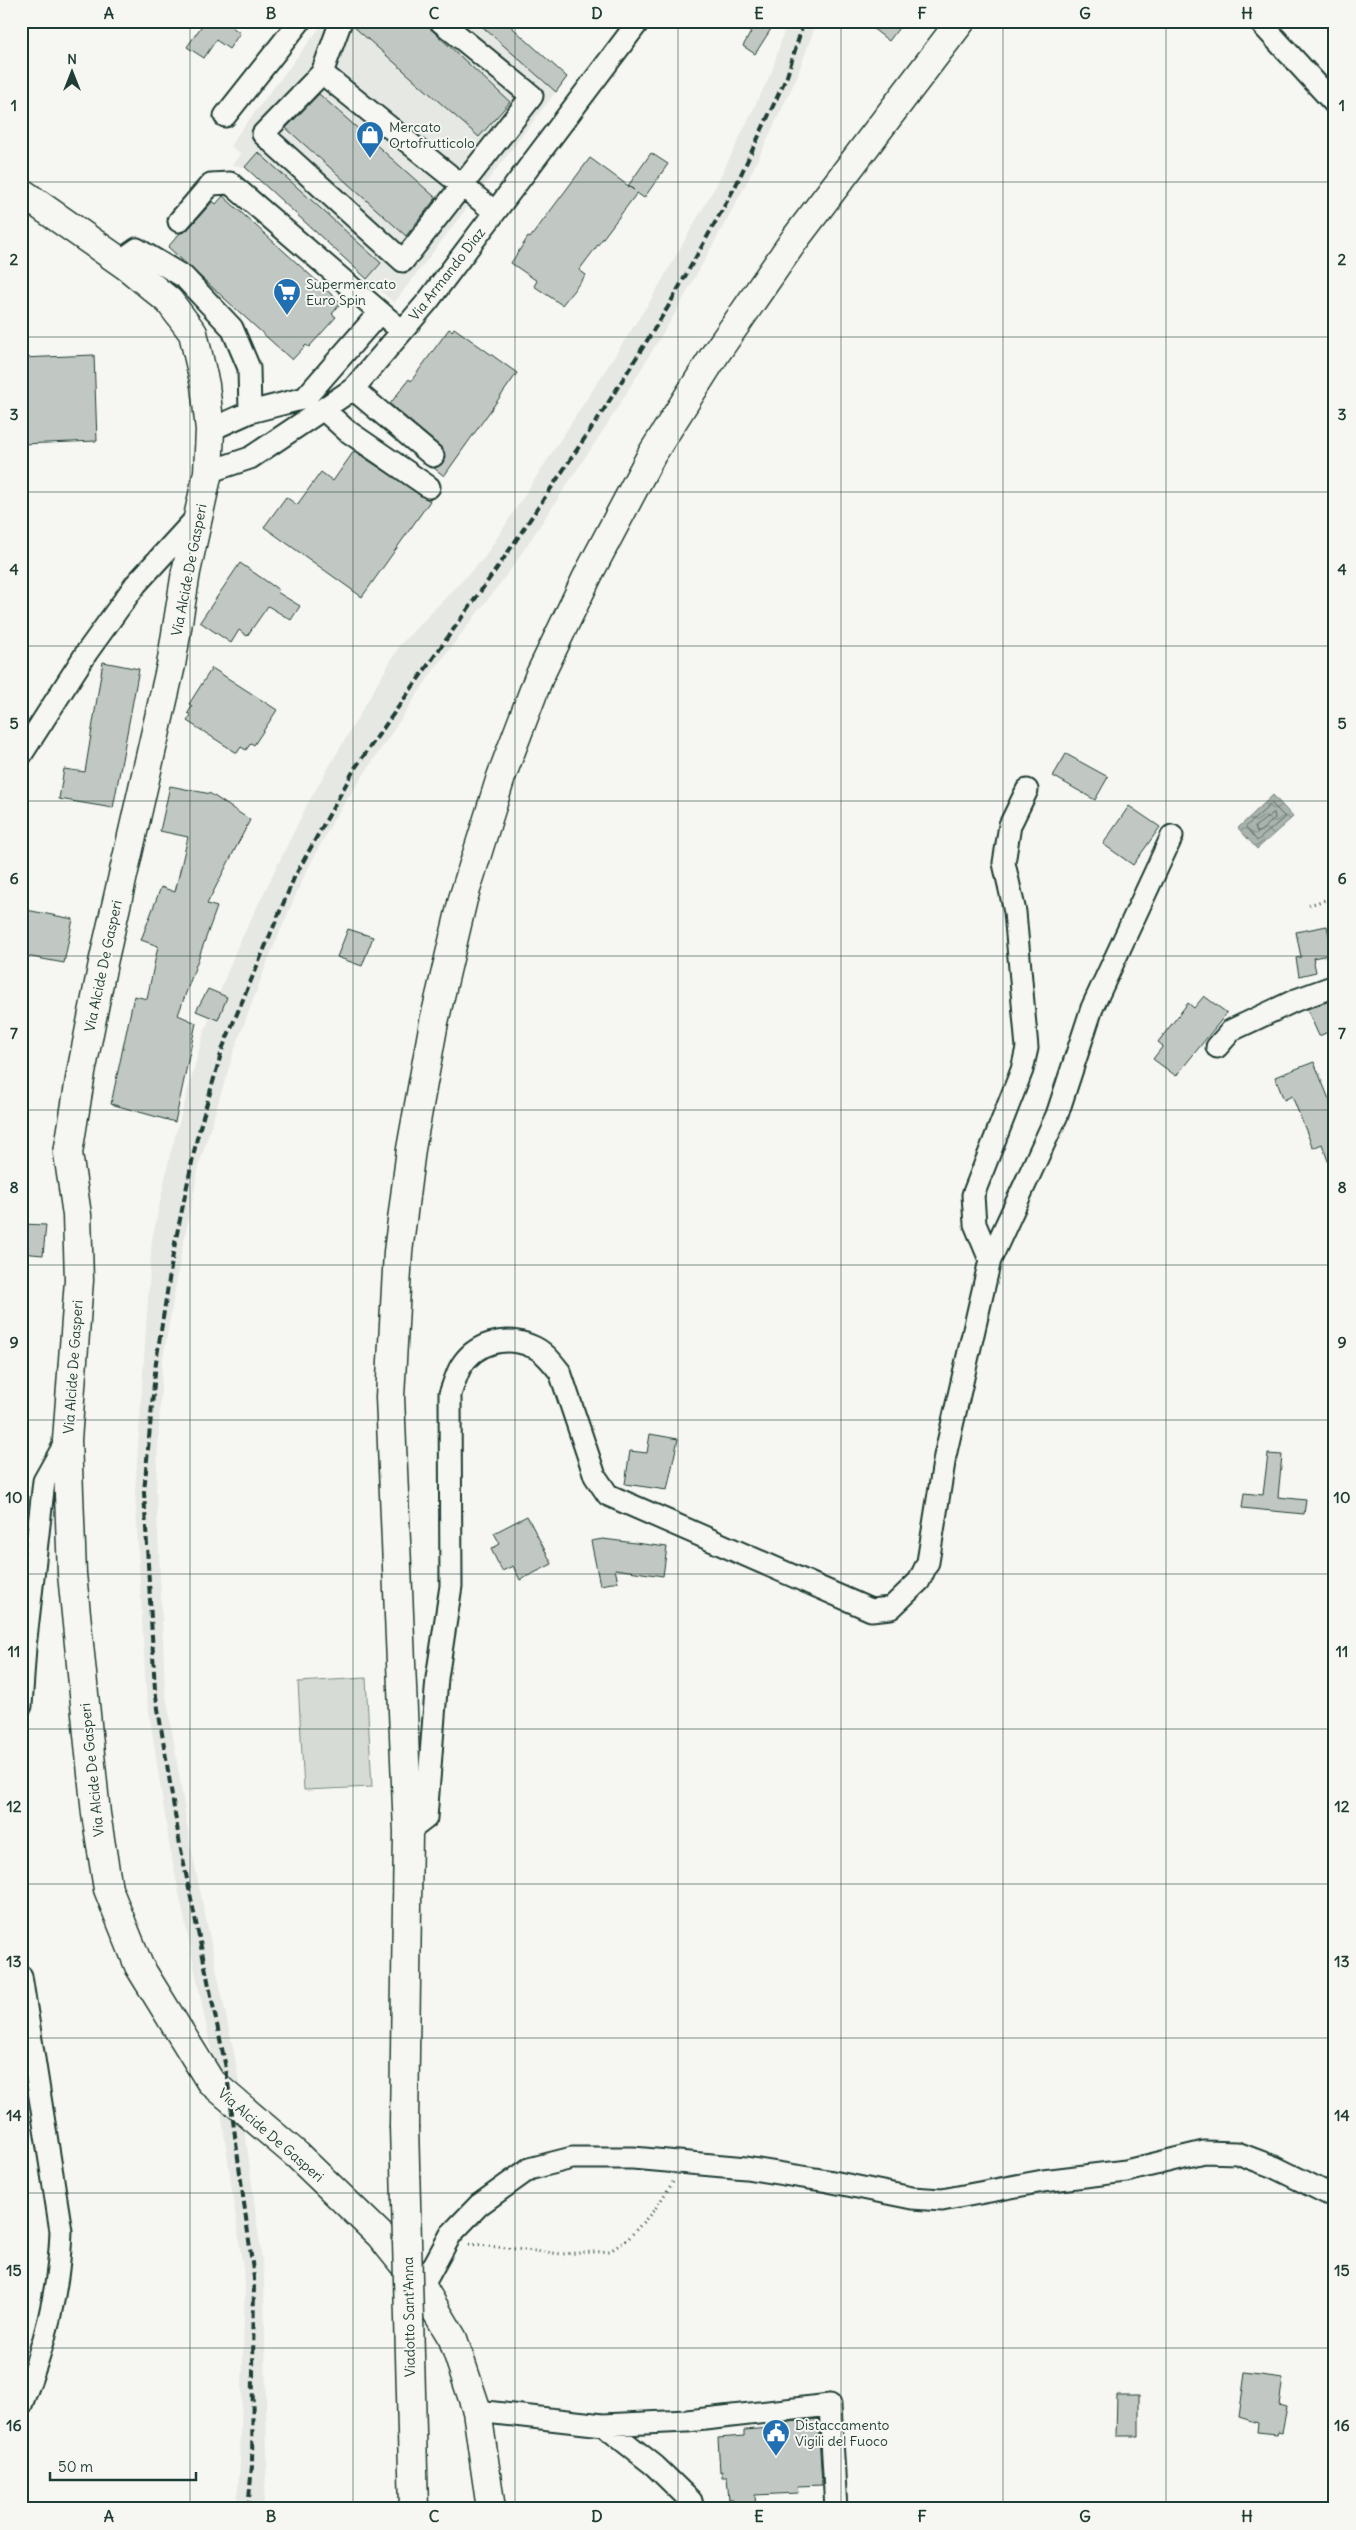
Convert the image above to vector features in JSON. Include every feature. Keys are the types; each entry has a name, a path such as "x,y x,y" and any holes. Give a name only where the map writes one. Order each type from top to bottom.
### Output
{"main road":[{"name":"Viadotto Sant'Anna","path":"414,2509 404,2126 408,1832 390,1397 398,1252 411,1149 434,1022 463,899 501,777 539,677 589,573 652,454 716,353 795,239 961,21"},
{"name":"Via Alcide De Gasperi","path":"21,192 120,261 169,302 193,333 205,385 210,430 208,472 186,572 171,665 103,963 81,1073 68,1152 77,1215 79,1280 67,1440 72,1574 96,1814 108,1888 139,1966 210,2081 297,2155 380,2235 422,2287 453,2339 477,2411 491,2509"}],"street":[{"path":"225,116 300,21"},
{"path":"341,21 322,73 263,134 403,261 532,96 440,21"},
{"name":"Via Armando Diaz","path":"208,472 250,458 353,389 428,300 639,21"},
{"path":"1259,21 1335,104"},
{"path":"322,73 495,212"},
{"path":"179,221 211,184 230,183 402,331"},
{"path":"120,261 137,250 184,277 232,328 249,368 250,412"},
{"path":"210,430 250,412 305,398 380,312"},
{"path":"353,389 433,456"},
{"path":"323,409 346,430 429,487"},
{"path":"21,755 87,652 136,584 200,514"},
{"path":"990,1260 975,1224 973,1195 1022,1070 1027,1048 1017,929 1004,863 1010,824 1027,790"},
{"path":"408,1832 426,1818 437,1678 452,1586 450,1394 460,1367 479,1347 503,1340 532,1346 548,1358 560,1372 596,1476 608,1494 871,1610 891,1608 919,1581 928,1562 945,1456 990,1260 1057,1115 1092,1008 1172,836"},
{"path":"1217,1047 1232,1030 1296,1000 1335,986"},
{"path":"21,1706 24,1647 44,1481 67,1440"},
{"path":"21,1976 61,2231 59,2272 51,2310 39,2360 21,2404"},
{"path":"422,2287 451,2234 479,2205 529,2169 572,2158 633,2158 746,2168 828,2181 912,2198 942,2200 1043,2181 1126,2171 1204,2152 1237,2154 1274,2168 1335,2197"},
{"path":"477,2411 603,2425 687,2421 830,2405 836,2509"},
{"path":"603,2425 655,2466 691,2501 694,2509"}],"path":[{"path":"1309,906 1335,897"},
{"path":"451,2234 468,2244 562,2254 610,2251 627,2240 649,2216 686,2163"}],"shaded area":[{"name":"Mercato Ortofrutticolo","path":"325,21 506,21 567,77 394,303 245,167 232,165 241,154 231,146 236,137"},
{"path":"787,21 817,21 796,79 744,188 677,310 608,423 511,569 433,671 334,819 302,880 268,960 234,1051 200,1162 162,1364 156,1489 165,1688 190,1843 236,2063 264,2277 267,2465 263,2509 236,2509 240,2465 245,2282 215,2068 170,1849 146,1691 135,1492 152,1240 170,1155 203,1036 236,950 308,803 400,645 484,558 652,298 719,180 772,71"},
{"path":"366,1678 372,1787 304,1790 298,1682"}],"water":[{"path":"1273,795 1293,817 1257,849 1238,828"}],"building":[{"path":"205,21 224,21 240,33 229,49 216,40 204,58 187,47"},
{"path":"353,21 422,21 510,102 479,137 353,26"},
{"path":"476,21 505,21 567,77 556,92"},
{"path":"733,21 776,21 755,54 743,46 751,32"},
{"path":"863,21 904,21 889,41"},
{"path":"319,94 436,198 406,236 286,128"},
{"path":"258,152 381,263 367,279 245,167"},
{"path":"651,153 668,164 644,198 637,193 579,270 586,275 562,305 534,286 537,281 511,263 528,237 530,238 590,158 628,186"},
{"path":"223,196 341,303 332,314 336,317 309,347 306,345 292,360 168,247 180,233 188,229 213,201 216,204"},
{"path":"454,328 517,373 444,476 434,468 442,464 445,459 441,447 390,404 409,379 411,381 449,329 452,331"},
{"path":"94,355 97,441 22,444 21,358"},
{"path":"354,451 430,501 362,597 264,527 286,497 297,505 321,472 333,481"},
{"path":"240,563 279,590 277,592 300,606 291,620 268,606 247,636 239,630 231,643 200,622"},
{"path":"103,662 139,669 113,808 59,799 64,769 85,772"},
{"path":"212,668 277,710 254,745 251,743 246,750 241,747 237,753 187,721 191,715 188,713 192,706 189,704"},
{"path":"1066,754 1108,777 1095,800 1053,776"},
{"path":"170,786 211,794 250,820 207,904 217,907 178,1015 196,1023 175,1122 111,1104 134,996 147,999 158,946 141,940 161,887 175,892 188,837 160,831"},
{"path":"1129,806 1160,827 1133,865 1103,844"},
{"path":"21,909 73,919 64,963 21,955"},
{"path":"1327,926 1333,954 1313,958 1316,972 1299,976 1296,958 1301,957 1296,932"},
{"path":"348,929 373,937 362,966 337,957"},
{"path":"208,989 227,997 218,1020 196,1011"},
{"path":"1204,996 1227,1013 1176,1076 1153,1059 1163,1046 1158,1042 1188,1003 1194,1008"},
{"path":"1335,999 1335,1029 1319,1036 1307,1009"},
{"path":"1314,1062 1335,1114 1335,1174 1333,1175 1322,1144 1313,1148 1292,1096 1284,1100 1275,1077"},
{"path":"21,1224 46,1225 43,1255 21,1253"},
{"path":"650,1434 678,1439 667,1490 625,1484 630,1451 647,1453"},
{"path":"1268,1454 1282,1455 1278,1497 1306,1500 1304,1514 1242,1508 1244,1493 1263,1495"},
{"path":"527,1516 552,1564 520,1580 513,1566 502,1571 491,1549 500,1544 494,1533"},
{"path":"603,1539 667,1547 663,1576 615,1569 618,1582 600,1585 591,1541"},
{"path":"1245,2373 1283,2378 1279,2405 1287,2407 1282,2432 1278,2431 1277,2434 1257,2432 1258,2423 1239,2417"},
{"path":"1117,2395 1139,2395 1139,2436 1116,2436"},
{"path":"818,2419 822,2485 797,2486 798,2493 755,2495 756,2509 734,2509 733,2500 729,2500 727,2477 722,2477 722,2471 720,2472 718,2438 744,2436 744,2430 771,2428 770,2424"}],"railway":[{"path":"248,2509 252,2466 254,2278 226,2068 180,1845 155,1690 144,1492 156,1362 174,1248 197,1138 223,1047 294,878 355,768 502,561 603,411 668,307 736,185 787,76 804,21"}],"place":[{"name":"Mercato Ortofrutticolo","path":"370,159"},
{"name":"Supermercato Euro Spin","path":"287,316"},
{"name":"Distaccamento Vigili del Fuoco","path":"776,2457"}]}
